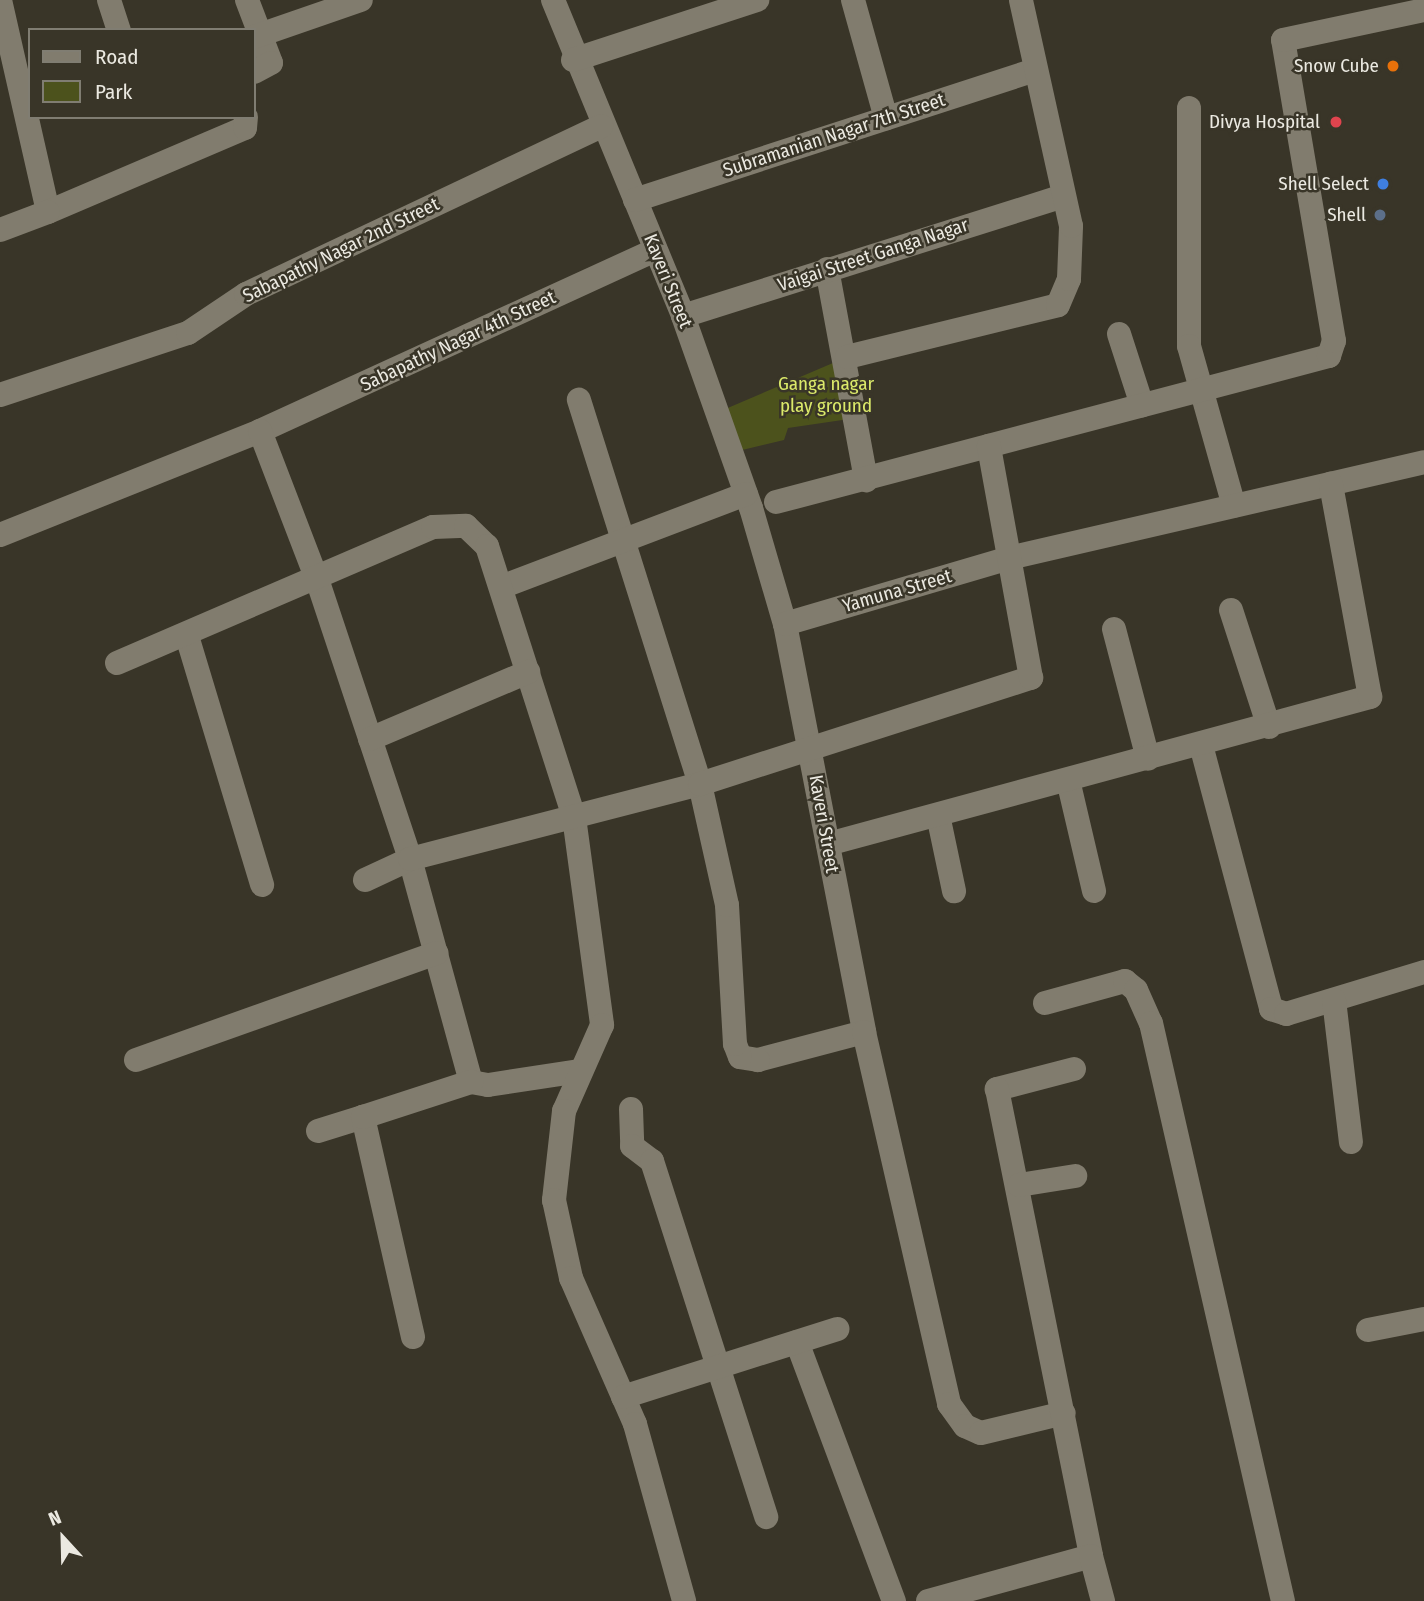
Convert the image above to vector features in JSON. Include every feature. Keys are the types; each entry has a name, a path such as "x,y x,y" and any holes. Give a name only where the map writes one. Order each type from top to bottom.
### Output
{"street":[{"path":"0,0 26,109"},
{"path":"109,0 118,28"},
{"path":"247,0 255,28"},
{"path":"256,71 271,62 257,35 361,0"},
{"name":"Kaveri Street","path":"553,0 573,60 683,316 746,494 785,624 811,747 864,1032 949,1404 965,1426 981,1433 1064,1413"},
{"path":"573,60 757,0"},
{"path":"853,0 886,118"},
{"path":"847,357 1058,305 1069,279 1071,226 1033,71 1021,0"},
{"path":"776,502 1329,356 1334,341 1283,40 1424,10"},
{"name":"Subramanian Nagar 7th Street","path":"635,200 1033,71"},
{"path":"1189,108 1189,346 1234,506"},
{"path":"28,119 48,212"},
{"path":"0,230 245,128 246,119"},
{"name":"Sabapathy Nagar 2nd Street","path":"0,395 188,333 246,293 601,126"},
{"name":"Vaigai Street Ganga Nagar","path":"683,316 1063,196"},
{"name":"Sabapathy Nagar 4th Street","path":"0,535 260,431 656,250"},
{"path":"827,269 847,357 866,480"},
{"path":"1119,334 1142,405"},
{"path":"579,400 699,784 727,905 731,1025 740,1057 758,1060 864,1032"},
{"path":"260,431 318,581 410,859 471,1082"},
{"path":"365,880 410,859 699,784 1031,678 989,446"},
{"name":"Yamuna Street","path":"785,624 1009,558 1424,462"},
{"path":"828,844 1269,727 1370,697 1331,484"},
{"path":"501,587 746,494"},
{"path":"117,663 318,581 433,527 466,526 487,546 574,817 602,1025 579,1071 564,1111 554,1200 571,1278 623,1397 684,1601"},
{"path":"1231,610 1269,727"},
{"path":"1114,629 1148,759"},
{"path":"187,636 262,884"},
{"path":"370,739 528,672"},
{"path":"1201,745 1271,1009 1286,1014 1424,972"},
{"path":"1068,780 1094,891"},
{"path":"938,815 954,891"},
{"path":"136,1060 436,953"},
{"path":"1045,1003 1125,981 1136,990 1151,1023 1283,1601"},
{"path":"1334,1000 1351,1142"},
{"path":"1074,1069 997,1089 1019,1185 1091,1556 1103,1601"},
{"path":"318,1131 471,1082 488,1085 579,1071"},
{"path":"631,1109 632,1146 652,1161 714,1367 766,1517"},
{"path":"363,1117 413,1337"},
{"path":"1019,1185 1075,1176"},
{"path":"1368,1330 1424,1320"},
{"path":"623,1397 838,1329"},
{"path":"797,1342 894,1601"},
{"path":"928,1601 1091,1556"}],"green space":[{"name":"Ganga nagar play ground","path":"847,357 856,418 788,428 784,440 738,451 723,410"}],"place":[{"name":"Snow Cube","path":"1393,66"},
{"name":"Divya Hospital","path":"1336,122"},
{"name":"Shell Select","path":"1383,184"},
{"name":"Shell","path":"1380,215"}]}
